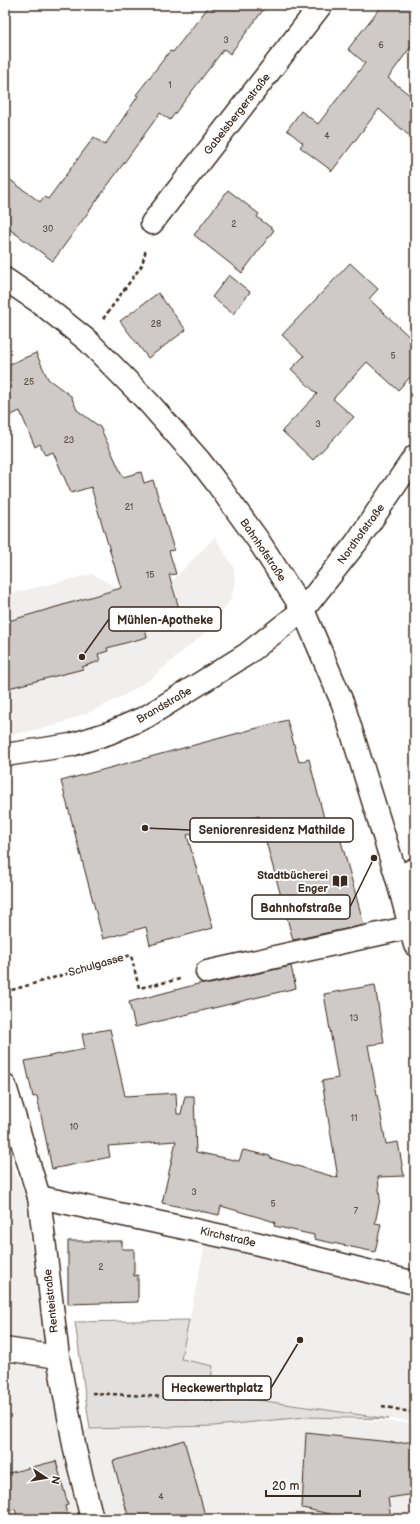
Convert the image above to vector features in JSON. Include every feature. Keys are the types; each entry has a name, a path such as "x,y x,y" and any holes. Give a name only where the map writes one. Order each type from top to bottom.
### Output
{"street":[{"name":"Gabelsbergerstraße","path":"152,223 321,5"},
{"name":"Bahnhofstraße","path":"5,279 39,302 88,341 149,403 199,460 258,540 303,610 344,704 406,874 413,936"},
{"name":"Nordhofstraße","path":"303,610 356,543 415,456"},
{"name":"Brandstraße","path":"5,756 71,745 109,733 146,717 247,654 303,610"},
{"path":"197,975 413,936"},
{"name":"Renteistraße","path":"5,1086 39,1197 63,1391 75,1450 92,1519"},
{"name":"Kirchstraße","path":"39,1197 262,1245 415,1284"},
{"path":"5,1349 58,1357"}],"path":[{"path":"88,341 142,266 152,223"},
{"name":"Schulgasse","path":"5,992 131,956 139,988 197,975"},
{"path":"63,1391 222,1400 227,1379"},
{"path":"382,1406 415,1412"}],"shaded area":[{"path":"215,537 234,568 235,584 231,598 218,619 201,636 152,678 125,695 90,712 54,726 5,736 5,595 92,574 126,593 173,580"},
{"path":"5,1164 12,1165 26,1197 30,1240 58,1432 90,1429 214,1426 305,1417 415,1423 415,1519 5,1519"},
{"path":"209,1225 415,1286 415,1422 208,1393 181,1360"},
{"path":"189,1320 181,1359 213,1366 209,1393 389,1419 305,1417 214,1426 90,1429 75,1322"}],"building":[{"path":"210,5 267,5 230,54 224,49 170,120 160,113 53,261 5,226 5,176 40,202 44,197 48,199 94,137 105,145 138,96 136,95 170,51 173,52"},
{"path":"382,5 415,5 415,41 388,78 415,99 415,141 379,109 332,171 300,147 303,143 287,130 301,111 318,124 365,63 348,49"},
{"path":"228,190 259,214 257,217 274,230 242,273 194,235"},
{"path":"350,263 378,289 369,299 415,342 415,372 398,390 367,362 333,399 354,417 313,460 282,431 317,394 291,369 304,356 282,335"},
{"path":"229,275 250,292 233,314 212,297"},
{"path":"158,293 186,330 148,358 120,321"},
{"path":"36,353 48,379 71,396 77,410 100,427 123,477 141,472 144,483 153,480 174,550 169,551 176,574 169,575 181,615 144,625 147,637 107,648 108,651 98,654 100,661 82,667 83,669 5,689 5,622 121,588 91,487 71,493 53,452 45,455 40,444 35,447 20,411 5,418 5,366"},
{"path":"287,720 299,762 309,759 325,822 335,819 364,925 293,940 259,816 187,835 213,928 150,945 146,927 103,939 61,781"},
{"path":"291,966 296,988 135,1027 129,1002 202,983 210,984"},
{"path":"375,985 384,1043 368,1045 386,1144 398,1142 404,1176 378,1177 380,1199 375,1223 381,1224 375,1252 314,1239 314,1235 274,1226 275,1222 221,1206 219,1215 162,1203 176,1141 108,1146 110,1157 52,1169 37,1096 33,1097 25,1061 85,1049 82,1034 110,1029 125,1096 176,1093 177,1114 181,1114 185,1096 194,1096 196,1152 239,1161 243,1150 270,1156 270,1158 338,1178 322,1081 338,1078 324,994"},
{"path":"68,1241 122,1241 122,1249 134,1249 134,1276 138,1275 138,1302 68,1304"},
{"path":"306,1433 399,1443 415,1441 415,1494 388,1498 391,1519 329,1519 330,1514 302,1508"},
{"path":"184,1440 205,1515 192,1519 129,1519 113,1461"},
{"path":"56,1461 68,1505 65,1506 68,1519 18,1519 15,1509 5,1512 5,1474"}],"place":[{"name":"Mühlen-Apotheke","path":"82,657"},
{"name":"Seniorenresidenz Mathilde","path":"145,828"},
{"name":"Bahnhofstraße","path":"374,858"},
{"name":"Stadtbücherei Enger","path":"340,881"},
{"name":"Heckewerthplatz","path":"300,1340"}]}
